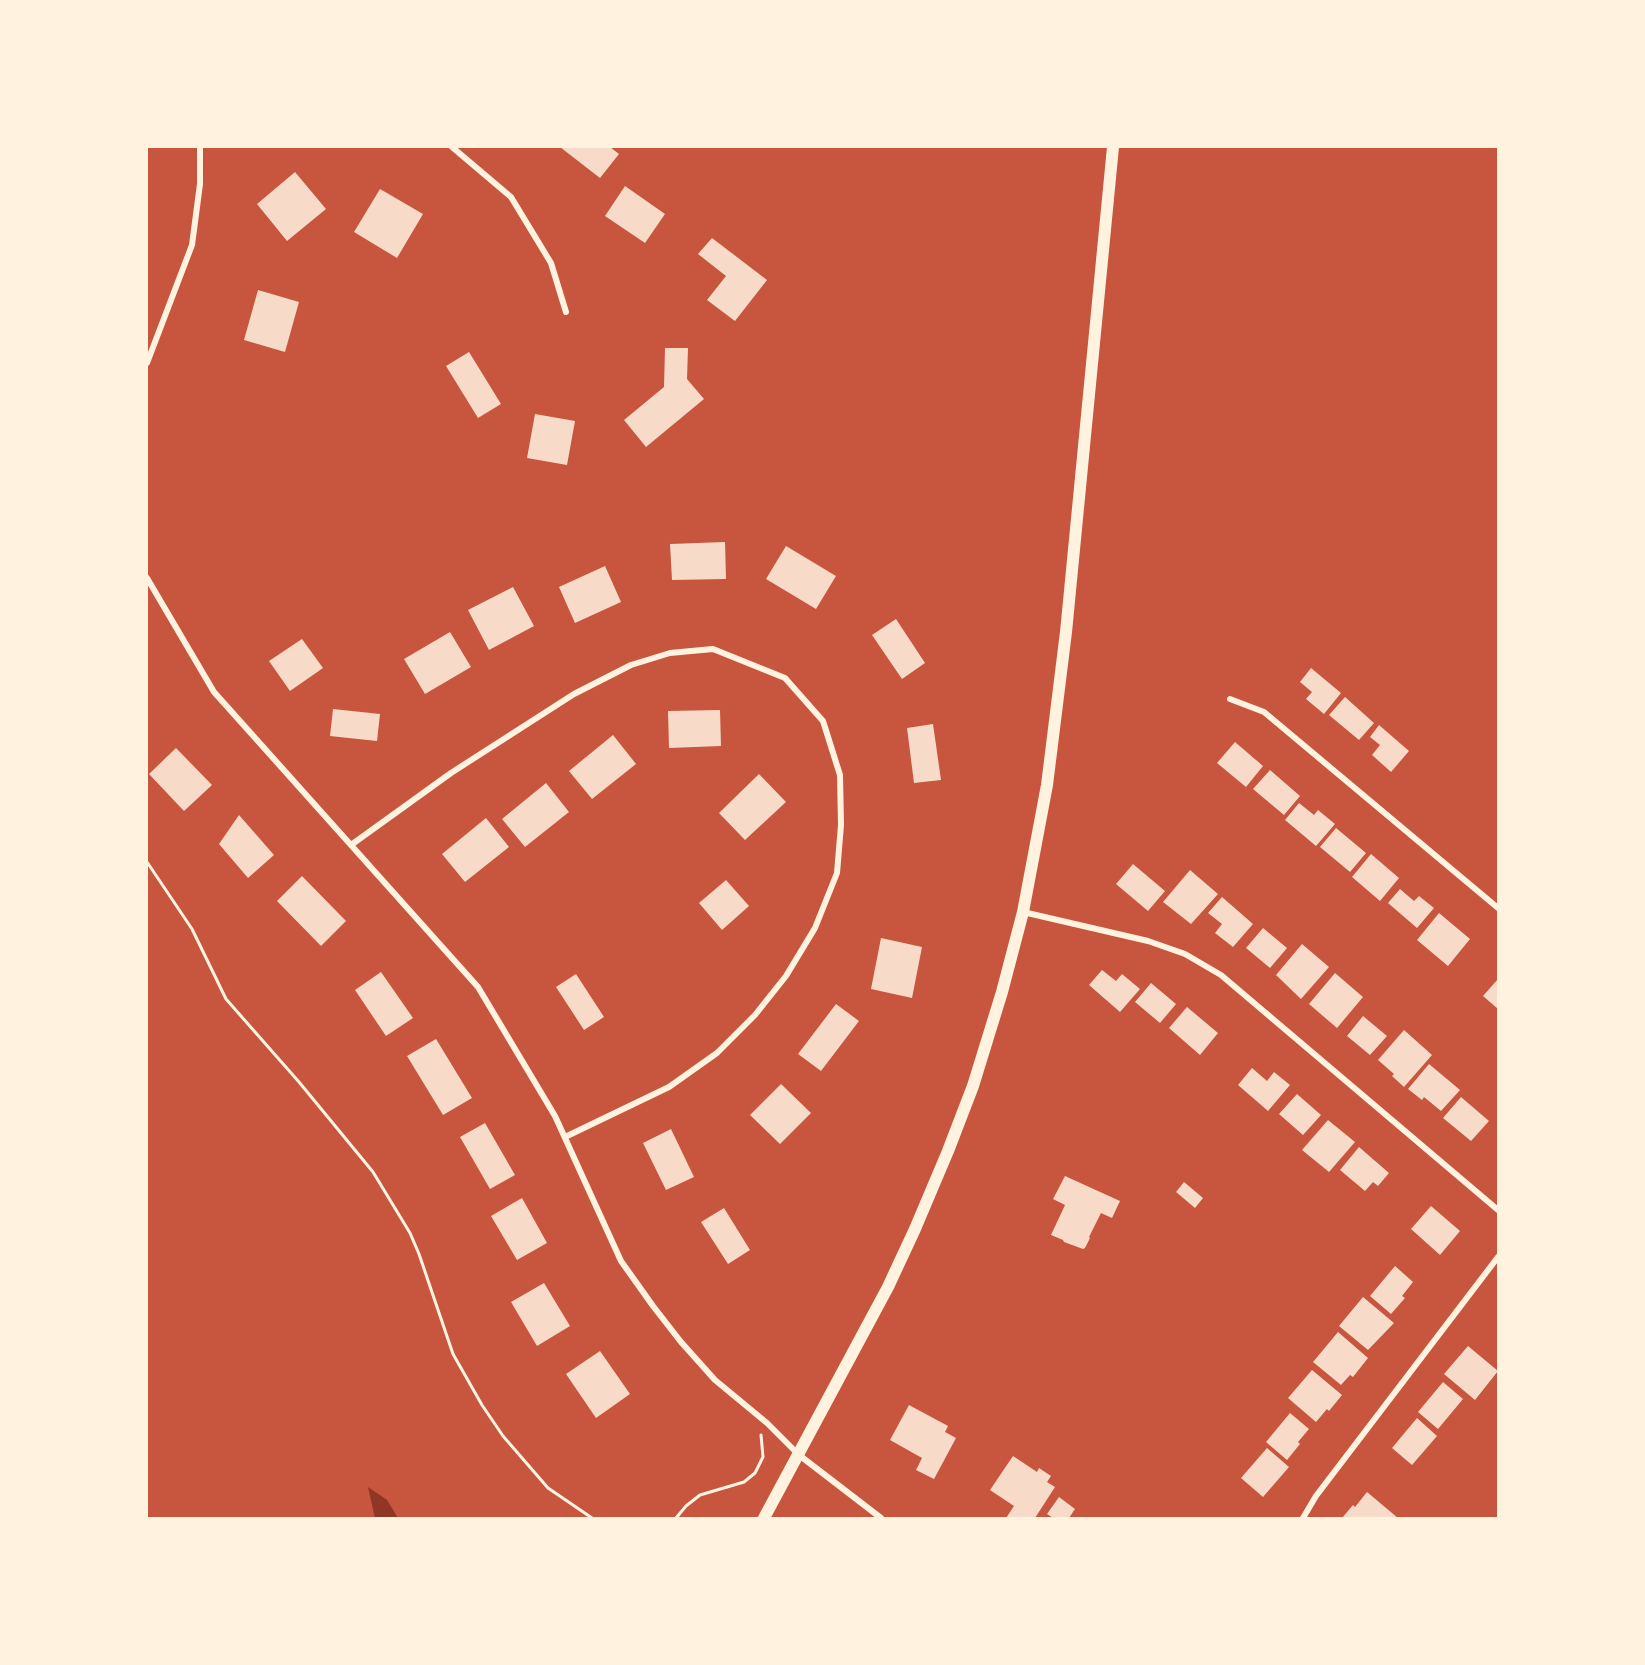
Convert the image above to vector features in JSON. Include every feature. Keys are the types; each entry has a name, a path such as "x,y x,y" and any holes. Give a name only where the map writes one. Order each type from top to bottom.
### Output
{"main road":[{"path":"764,1518 888,1287 948,1151 973,1086 1002,992 1023,912 1047,785 1053,738 1068,609 1113,147"}],"street":[{"path":"147,363 192,245 200,184 200,147"},
{"path":"452,147 511,197 551,262 567,312"},
{"path":"147,578 214,692 478,987 555,1116 621,1261 652,1306 715,1380 799,1455 881,1518"},
{"path":"351,845 451,773 574,694 631,665 670,653 712,649 785,678 823,721 840,776 841,825 837,873 815,928 786,976 754,1015 717,1053 669,1087 565,1137"},
{"path":"1230,699 1264,712 1498,908"},
{"path":"1023,912 1148,941 1185,954 1221,975 1498,1210"},
{"path":"1303,1518 1316,1496 1498,1257"}],"path":[{"path":"147,862 192,929 226,999 299,1082 373,1172 420,1254 453,1354 497,1428 548,1488 592,1518"},
{"path":"676,1518 700,1495 744,1482 755,1473 763,1457 760,1418"}],"shaded area":[{"path":"368,1487 387,1500 398,1518 375,1518"}],"building":[{"path":"560,147 610,147 619,154 600,178"},
{"path":"295,172 326,209 287,241 257,204"},
{"path":"625,186 665,214 645,243 605,216"},
{"path":"380,189 423,214 397,258 354,232"},
{"path":"712,238 767,280 735,321 707,300 726,276 698,254"},
{"path":"258,290 299,302 285,352 244,340"},
{"path":"665,348 688,348 687,379 704,399 646,447 624,420 664,387"},
{"path":"469,352 501,404 478,418 446,366"},
{"path":"535,414 575,421 567,465 527,458"},
{"path":"725,542 726,579 672,580 670,544"},
{"path":"786,546 836,576 816,609 766,579"},
{"path":"605,566 621,602 575,623 559,587"},
{"path":"513,587 534,626 489,650 468,610"},
{"path":"896,619 925,663 902,679 872,635"},
{"path":"450,632 471,667 425,694 404,659"},
{"path":"302,639 323,668 290,691 269,661"},
{"path":"1311,668 1341,693 1324,714 1306,699 1312,692 1300,682"},
{"path":"1345,697 1374,723 1359,740 1329,715"},
{"path":"333,709 380,714 377,741 330,736"},
{"path":"720,710 721,746 669,748 668,711"},
{"path":"933,724 941,780 914,783 907,728"},
{"path":"1379,725 1409,751 1391,772 1372,755 1380,745 1370,737"},
{"path":"613,735 636,764 592,799 569,771"},
{"path":"1235,742 1263,766 1246,787 1217,763"},
{"path":"176,748 212,785 184,811 149,774"},
{"path":"1270,770 1300,796 1284,815 1253,789"},
{"path":"759,774 786,802 745,840 719,813"},
{"path":"546,783 569,812 525,847 502,819"},
{"path":"1299,803 1314,815 1318,810 1335,824 1316,846 1285,820"},
{"path":"239,815 274,855 248,878 219,844"},
{"path":"486,818 509,847 465,882 442,854"},
{"path":"1336,828 1366,853 1350,872 1320,847"},
{"path":"1371,854 1399,878 1380,901 1352,877"},
{"path":"1133,864 1165,891 1148,911 1116,884"},
{"path":"1190,870 1218,894 1191,924 1163,902"},
{"path":"302,876 346,921 321,946 277,901"},
{"path":"726,880 749,906 722,930 699,903"},
{"path":"1400,889 1414,901 1419,896 1434,908 1417,928 1388,903"},
{"path":"1222,897 1253,924 1233,947 1215,933 1222,924 1208,913"},
{"path":"1439,913 1470,939 1448,966 1417,940"},
{"path":"1263,928 1287,948 1270,968 1246,948"},
{"path":"881,938 922,947 912,998 871,989"},
{"path":"1302,944 1329,967 1301,999 1276,975"},
{"path":"1102,970 1116,981 1122,974 1140,989 1120,1012 1089,985"},
{"path":"381,972 413,1018 386,1036 355,990"},
{"path":"1335,973 1363,997 1337,1028 1309,1004"},
{"path":"576,974 604,1017 584,1030 556,987"},
{"path":"1498,979 1498,1009 1483,996"},
{"path":"1151,983 1176,1004 1160,1023 1135,1002"},
{"path":"836,1004 859,1021 821,1071 798,1054"},
{"path":"1187,1007 1218,1033 1200,1055 1169,1028"},
{"path":"1363,1016 1387,1036 1370,1055 1347,1036"},
{"path":"1404,1030 1432,1055 1404,1087 1392,1076 1394,1074 1378,1060"},
{"path":"436,1039 472,1098 443,1115 407,1056"},
{"path":"1429,1064 1460,1090 1441,1111 1424,1097 1422,1100 1408,1089"},
{"path":"1252,1068 1267,1081 1274,1072 1290,1085 1268,1111 1238,1085"},
{"path":"781,1084 811,1113 780,1144 750,1115"},
{"path":"1297,1094 1321,1115 1303,1135 1279,1114"},
{"path":"1461,1097 1489,1121 1471,1141 1443,1118"},
{"path":"1328,1120 1355,1142 1329,1172 1302,1150"},
{"path":"485,1123 515,1175 490,1189 460,1137"},
{"path":"671,1129 694,1177 666,1190 643,1143"},
{"path":"1359,1147 1389,1173 1378,1186 1373,1182 1365,1191 1340,1170"},
{"path":"1065,1176 1120,1201 1112,1218 1101,1213 1083,1249 1051,1235 1065,1205 1053,1199"},
{"path":"1184,1182 1203,1198 1195,1208 1176,1192"},
{"path":"522,1198 547,1243 517,1260 491,1216"},
{"path":"1431,1206 1460,1231 1440,1255 1411,1229"},
{"path":"724,1208 750,1250 728,1264 701,1222"},
{"path":"1395,1266 1413,1282 1402,1296 1405,1298 1391,1314 1370,1296"},
{"path":"544,1283 570,1326 537,1346 511,1302"},
{"path":"1363,1297 1394,1323 1368,1350 1339,1326"},
{"path":"1338,1332 1368,1358 1353,1377 1350,1375 1341,1385 1313,1362"},
{"path":"1468,1346 1498,1371 1475,1400 1444,1374"},
{"path":"600,1351 630,1394 596,1418 566,1374"},
{"path":"1312,1370 1342,1395 1316,1422 1288,1398"},
{"path":"1443,1382 1463,1399 1438,1429 1418,1412"},
{"path":"909,1405 948,1426 945,1432 956,1438 934,1479 916,1470 922,1458 890,1440"},
{"path":"1290,1413 1309,1429 1287,1460 1266,1442"},
{"path":"1417,1418 1437,1436 1412,1465 1392,1448"},
{"path":"1267,1448 1289,1467 1263,1497 1241,1478"},
{"path":"1013,1456 1037,1472 1039,1468 1051,1476 1047,1482 1055,1487 1035,1518 1006,1518 1014,1506 990,1490"},
{"path":"1367,1492 1398,1518 1342,1518"},
{"path":"1059,1497 1075,1509 1069,1518 1053,1518 1047,1514"}]}
